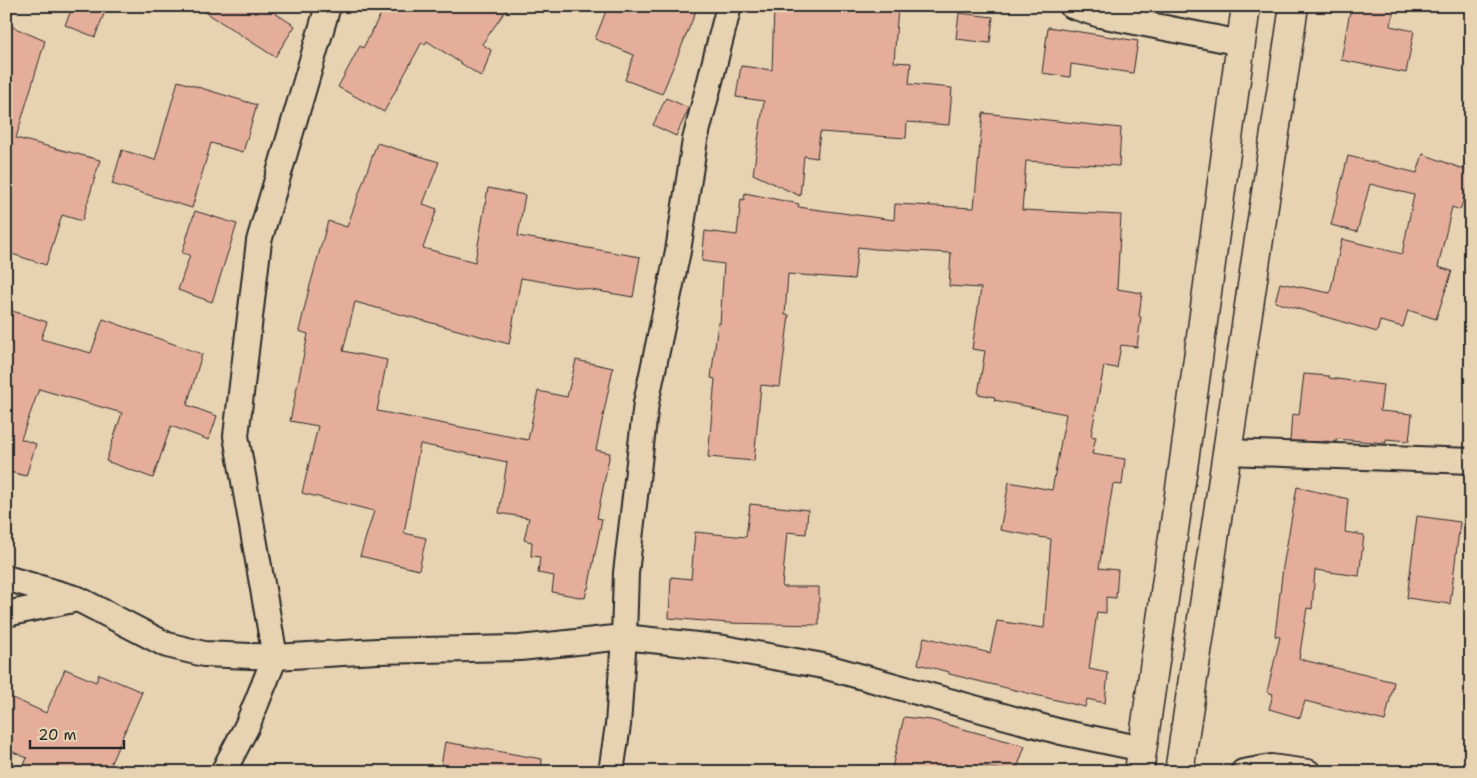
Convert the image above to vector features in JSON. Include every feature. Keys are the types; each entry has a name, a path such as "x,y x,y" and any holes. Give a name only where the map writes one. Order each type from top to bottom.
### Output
{"street":[{"path":"223,772 246,726 275,657 236,436 259,241 328,6"},
{"path":"610,772 618,725 626,573 646,404 678,251 695,140 729,6"},
{"path":"1072,6 1100,15 1240,43"},
{"path":"6,578 78,599 167,645 204,654 275,657 377,651 520,648 624,637 724,648 823,666 1061,732 1141,760 1188,435 1246,6"},
{"path":"1179,772 1294,6"},
{"path":"1227,452 1471,461"},
{"path":"6,614 78,599"},
{"path":"1243,772 1271,767 1308,772"}],"building":[{"path":"73,6 107,6 95,37 65,25"},
{"path":"196,6 264,6 295,26 275,57"},
{"path":"385,6 509,6 482,44 491,50 482,77 427,41 425,45 422,42 384,112 338,87 360,46 363,48"},
{"path":"608,6 698,6 662,94 625,80 634,55 595,39"},
{"path":"774,6 898,6 894,62 911,63 909,84 952,88 949,125 907,122 906,138 820,132 817,158 804,156 800,196 753,174 764,101 736,97 741,66 772,70"},
{"path":"1351,6 1395,6 1390,26 1414,31 1406,73 1341,60"},
{"path":"959,13 993,17 990,43 956,39"},
{"path":"6,24 45,41 16,138 100,160 82,221 62,215 46,265 6,252"},
{"path":"1048,27 1138,41 1133,73 1071,64 1070,77 1042,73"},
{"path":"178,81 257,105 243,152 211,143 192,208 112,184 122,150 155,160"},
{"path":"666,98 689,108 676,136 653,125"},
{"path":"983,113 1121,128 1119,166 1026,161 1022,210 1121,215 1117,289 1142,293 1137,347 1121,345 1117,368 1104,366 1091,436 1096,437 1092,454 1125,459 1122,485 1113,484 1099,568 1118,570 1116,598 1106,597 1106,613 1097,612 1089,669 1108,673 1105,703 1087,699 1085,707 949,674 949,672 918,664 924,637 990,653 997,621 1044,628 1051,539 1000,530 1009,482 1052,490 1066,414 994,400 995,397 978,394 985,351 972,349 981,288 949,286 951,253 858,247 854,279 788,274 785,315 789,315 780,387 761,385 754,461 708,457 715,379 711,378 718,323 720,324 724,264 702,261 705,231 737,235 741,199 744,200 745,193 799,204 798,207 894,220 895,204 974,208"},
{"path":"377,143 439,162 423,204 437,209 423,248 475,262 488,188 525,195 518,236 640,257 633,297 521,278 509,344 355,302 343,351 387,360 377,411 528,440 538,391 567,397 576,360 613,368 596,450 610,453 597,518 602,519 585,598 552,592 554,576 538,573 540,557 531,556 532,542 524,540 529,518 499,513 507,462 420,444 404,533 426,538 419,570 360,556 374,511 302,493 318,426 290,421 308,334 299,331 328,221 347,227"},
{"path":"1423,154 1471,172 1471,179 1460,210 1452,207 1438,267 1452,271 1436,319 1408,310 1403,327 1380,321 1377,332 1275,302 1280,283 1330,293 1342,239 1402,254 1414,195 1370,184 1357,232 1331,225 1348,156 1417,173"},
{"path":"195,211 237,224 212,302 178,290 190,255 182,253"},
{"path":"6,309 47,322 41,339 91,353 103,319 202,354 187,405 217,416 209,440 171,426 153,478 106,461 122,413 39,389 21,439 36,444 26,476 6,471"},
{"path":"1304,374 1383,385 1380,411 1412,414 1409,441 1386,439 1386,443 1336,439 1336,442 1290,441 1292,414 1299,415"},
{"path":"1297,487 1348,499 1345,532 1364,535 1359,576 1315,570 1312,609 1307,608 1299,659 1394,682 1385,721 1305,701 1300,718 1269,709 1273,694 1267,692 1280,637 1275,636 1283,567"},
{"path":"750,504 808,510 806,534 787,532 782,587 819,587 819,625 728,623 669,618 671,577 691,579 695,532 746,537"},
{"path":"1417,516 1460,522 1450,604 1407,598"},
{"path":"65,669 96,682 99,674 142,692 107,772 21,772 27,758 6,749 6,695 46,713"},
{"path":"904,717 931,720 1025,746 1016,771 956,764 954,772 891,772"},
{"path":"445,742 542,759 541,772 440,772"}]}
